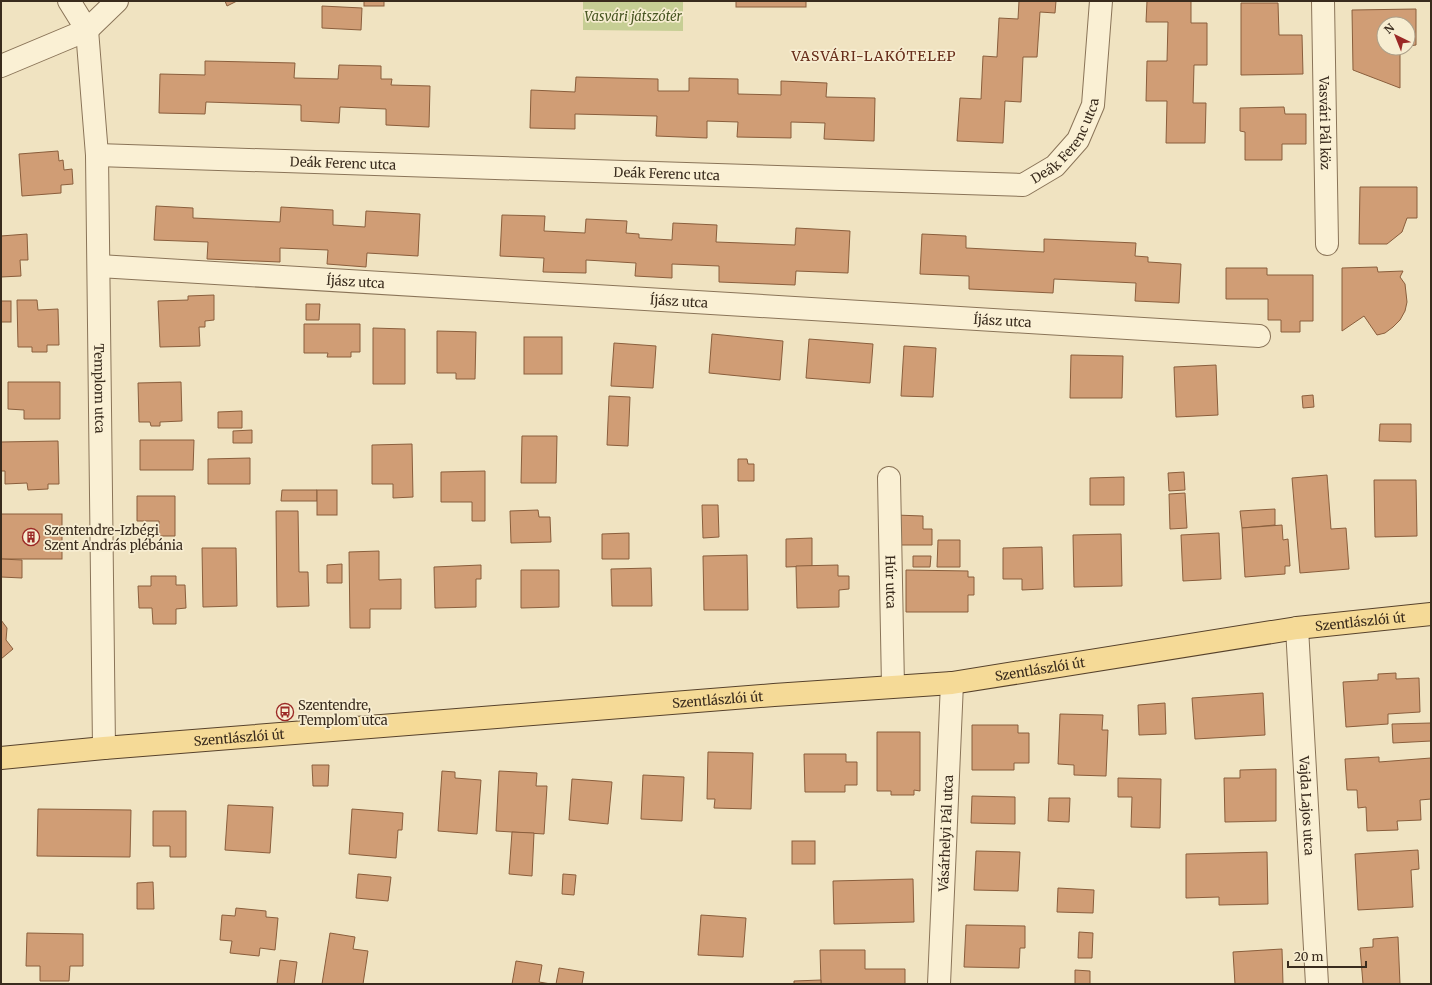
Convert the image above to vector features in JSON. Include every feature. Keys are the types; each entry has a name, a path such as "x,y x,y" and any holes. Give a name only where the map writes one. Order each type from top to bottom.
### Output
{"main road":[{"name":"Szentlászlói út","path":"7,759 104,748 952,682 1297,628 1431,614"}],"street":[{"path":"69,1 87,30"},
{"path":"1,66 87,30 117,1"},
{"name":"Deák Ferenc utca","path":"96,155 1023,185 1055,166 1078,140 1093,105 1102,1"},
{"name":"Vasvári Pál köz","path":"1322,1 1327,244"},
{"name":"Templom utca","path":"87,30 96,155 99,266 104,748"},
{"name":"Íjász utca","path":"99,266 1260,336"},
{"name":"Húr utca","path":"889,478 893,686"},
{"name":"Vajda Lajos utca","path":"1297,628 1317,984"},
{"name":"Vásárhelyi Pál utca","path":"939,984 952,682"}],"green space":[{"name":"Vasvári játszótér","path":"583,1 683,1 683,31 583,30"}],"building":[{"path":"225,1 237,1 227,6"},
{"path":"364,1 384,1 384,6 364,6"},
{"path":"736,1 806,1 806,7 736,7"},
{"path":"1019,1 1056,1 1055,13 1040,12 1037,57 1023,57 1021,102 1005,101 1003,143 957,141 960,98 981,99 983,56 997,57 999,18 1018,19"},
{"path":"1147,1 1191,1 1191,23 1207,23 1207,65 1194,65 1193,103 1206,103 1205,143 1166,143 1167,101 1146,101 1147,61 1167,61 1168,22 1146,22"},
{"path":"1241,3 1278,3 1279,35 1302,35 1303,74 1241,75"},
{"path":"322,6 362,8 361,30 322,28"},
{"path":"1416,9 1416,16 1376,16 1376,56 1400,56 1400,88 1353,70 1352,10"},
{"path":"205,61 295,63 294,78 338,79 339,65 381,66 381,79 392,79 391,85 430,86 429,127 386,125 386,109 340,107 339,123 301,121 301,105 206,102 205,114 159,113 160,74 205,75"},
{"path":"576,77 658,79 658,91 689,91 689,78 738,79 738,94 781,95 781,81 827,83 826,97 875,98 874,141 824,139 825,123 791,122 791,138 737,137 738,122 707,121 707,138 656,136 657,116 575,114 575,129 530,128 531,90 575,92"},
{"path":"1284,107 1285,114 1306,114 1306,144 1282,144 1282,160 1245,160 1245,132 1240,131 1240,108"},
{"path":"58,151 59,161 63,160 64,170 72,169 73,184 61,185 61,193 22,196 19,154"},
{"path":"1360,187 1417,187 1417,218 1407,218 1402,232 1387,244 1359,244"},
{"path":"156,206 193,208 193,218 280,222 281,207 333,210 333,225 365,227 366,211 420,214 418,256 367,253 366,267 327,264 328,250 280,248 280,262 207,259 208,242 154,240"},
{"path":"502,215 545,216 544,231 585,233 586,219 627,221 626,233 639,234 639,238 672,240 673,223 717,225 716,242 795,245 796,228 850,231 848,273 796,271 795,285 719,282 719,266 672,264 672,278 635,276 636,263 586,260 586,273 543,272 544,258 500,256"},
{"path":"27,234 28,260 20,260 21,276 1,277 1,236"},
{"path":"922,234 966,236 966,248 1044,252 1044,239 1136,243 1135,256 1148,257 1148,262 1181,264 1179,303 1135,301 1136,283 1054,279 1053,293 969,289 969,276 920,274"},
{"path":"1377,267 1378,272 1403,271 1400,277 1405,284 1407,302 1405,311 1400,320 1385,333 1377,335 1364,316 1342,331 1342,268"},
{"path":"1226,268 1267,268 1267,275 1313,275 1313,321 1300,321 1300,332 1281,332 1281,320 1268,320 1268,299 1226,299"},
{"path":"214,295 214,320 205,321 205,327 199,327 200,346 160,347 158,301 188,300 188,296"},
{"path":"17,300 37,300 38,310 58,309 59,345 47,345 47,352 32,352 32,347 18,347"},
{"path":"1,301 11,301 11,322 1,322"},
{"path":"306,304 320,304 319,320 306,320"},
{"path":"304,324 360,324 360,352 351,352 351,357 327,357 328,353 304,353"},
{"path":"373,328 405,329 405,384 373,384"},
{"path":"437,331 476,332 475,379 456,379 456,373 437,373"},
{"path":"712,334 783,341 780,380 709,373"},
{"path":"524,337 562,337 562,374 524,374"},
{"path":"809,339 873,344 870,383 806,378"},
{"path":"614,343 656,346 653,388 611,386"},
{"path":"904,346 936,348 933,397 901,396"},
{"path":"1071,355 1123,356 1122,398 1070,398"},
{"path":"1216,365 1218,415 1176,417 1174,367"},
{"path":"8,382 60,382 60,419 24,419 24,410 8,409"},
{"path":"181,382 182,421 160,422 160,426 151,426 150,422 139,422 138,383"},
{"path":"1313,395 1314,407 1303,408 1302,396"},
{"path":"609,396 630,397 628,446 607,445"},
{"path":"242,411 242,428 218,428 218,412"},
{"path":"1380,424 1411,424 1411,442 1379,441"},
{"path":"252,430 252,443 233,443 233,431"},
{"path":"522,436 557,436 556,483 521,483"},
{"path":"140,440 194,440 193,470 140,470"},
{"path":"58,441 59,484 48,484 48,489 28,490 27,483 5,484 5,471 1,471 1,442"},
{"path":"412,444 413,497 393,498 393,484 372,484 372,445"},
{"path":"250,458 250,484 208,484 208,459"},
{"path":"738,459 747,459 748,464 754,464 754,481 738,481"},
{"path":"485,471 485,521 472,521 472,502 441,502 441,472"},
{"path":"1184,472 1185,490 1169,491 1168,473"},
{"path":"1327,475 1331,529 1346,528 1349,569 1300,573 1292,478"},
{"path":"1124,477 1124,505 1090,505 1090,478"},
{"path":"1374,480 1416,480 1417,536 1375,537"},
{"path":"282,490 317,490 317,501 281,501"},
{"path":"317,490 337,490 337,515 317,515"},
{"path":"1185,493 1187,528 1170,529 1169,494"},
{"path":"137,496 175,496 175,536 159,536 159,521 137,521"},
{"path":"702,505 718,505 719,537 703,538"},
{"path":"1275,509 1275,525 1242,528 1240,511"},
{"path":"538,510 539,517 550,517 551,542 511,543 510,511"},
{"path":"276,511 298,511 299,572 308,572 309,606 277,607"},
{"name":"Szentendre-Izbégi Szent András plébánia","path":"1,514 62,514 62,559 1,559"},
{"path":"895,515 923,516 923,529 932,529 932,545 895,545"},
{"path":"1282,525 1283,540 1288,539 1290,566 1285,566 1285,574 1245,577 1242,528"},
{"path":"629,533 629,559 602,559 602,534"},
{"path":"1219,533 1221,579 1183,581 1181,535"},
{"path":"1121,534 1122,586 1074,587 1073,535"},
{"path":"812,538 812,566 786,567 786,539"},
{"path":"938,540 960,540 960,567 937,567"},
{"path":"1042,547 1043,589 1022,590 1022,579 1003,579 1003,548"},
{"path":"202,548 236,548 237,606 203,607"},
{"path":"379,551 379,580 401,579 401,609 370,609 370,628 350,628 349,552"},
{"path":"747,555 748,610 704,610 703,556"},
{"path":"913,556 931,556 930,567 913,567"},
{"path":"1,559 22,560 22,578 1,577"},
{"path":"342,564 342,583 327,583 327,565"},
{"path":"481,565 481,579 476,579 476,607 435,608 434,567"},
{"path":"838,565 838,576 849,576 849,589 839,590 839,607 797,608 796,566"},
{"path":"651,568 652,606 612,606 611,569"},
{"path":"521,570 559,570 559,607 521,608"},
{"path":"906,570 968,571 968,577 974,577 974,595 968,595 968,612 906,612"},
{"path":"151,576 176,576 176,585 185,585 186,608 176,609 176,624 153,624 152,608 139,608 138,586 151,586"},
{"path":"1,620 7,628 6,640 13,649 1,659"},
{"path":"1396,673 1396,679 1419,678 1420,712 1388,714 1388,724 1346,727 1343,682 1378,680 1378,674"},
{"path":"1263,693 1265,735 1195,739 1192,698"},
{"path":"1165,703 1166,734 1139,735 1138,705"},
{"path":"1060,714 1103,715 1102,730 1108,730 1106,776 1074,775 1074,765 1058,764"},
{"path":"1431,723 1431,741 1393,743 1392,724"},
{"path":"972,725 1018,725 1018,733 1029,733 1029,763 1014,763 1014,770 972,770"},
{"path":"877,732 920,732 920,791 914,790 914,795 891,795 891,791 877,791"},
{"path":"708,752 753,753 751,809 714,808 715,799 707,799"},
{"path":"804,754 846,754 846,762 857,762 857,785 845,785 845,792 805,792"},
{"path":"1379,757 1379,762 1431,758 1431,799 1420,800 1421,820 1397,821 1398,830 1367,831 1366,807 1358,808 1357,790 1347,790 1345,759"},
{"path":"312,765 329,765 328,786 313,786"},
{"path":"1276,769 1276,821 1225,822 1224,778 1240,778 1240,770"},
{"path":"442,771 455,772 455,778 481,780 477,834 438,831"},
{"path":"499,771 537,773 536,786 547,786 544,834 496,831"},
{"path":"643,775 684,777 682,821 641,819"},
{"path":"1118,778 1161,779 1160,828 1131,827 1132,797 1118,797"},
{"path":"572,779 612,782 608,824 569,820"},
{"path":"972,796 1015,797 1015,824 971,823"},
{"path":"1049,798 1070,798 1069,822 1048,821"},
{"path":"228,805 273,807 270,853 225,850"},
{"path":"38,809 131,810 130,857 37,856"},
{"path":"352,809 403,813 402,830 398,830 396,858 349,854"},
{"path":"153,811 186,811 186,857 170,857 170,846 153,846"},
{"path":"512,832 534,833 532,876 509,874"},
{"path":"792,841 815,841 815,864 792,864"},
{"path":"1418,850 1419,869 1411,870 1413,907 1358,910 1355,854"},
{"path":"976,851 1020,852 1018,891 974,890"},
{"path":"1267,852 1268,904 1219,905 1219,897 1186,898 1186,854"},
{"path":"358,874 391,877 388,901 356,898"},
{"path":"563,874 576,875 574,895 562,894"},
{"path":"913,879 914,922 834,924 833,881"},
{"path":"153,882 154,909 137,909 137,883"},
{"path":"1058,888 1094,890 1093,913 1057,912"},
{"path":"236,908 266,911 266,917 278,918 275,950 260,948 259,956 230,953 232,941 220,940 222,915 235,916"},
{"path":"701,915 746,918 743,957 698,955"},
{"path":"966,925 1025,926 1025,948 1020,948 1019,968 964,967"},
{"path":"1079,932 1093,933 1092,958 1078,958"},
{"path":"27,933 83,934 83,966 70,966 69,981 40,981 40,966 26,966"},
{"path":"330,933 355,937 353,949 368,951 363,984 322,984"},
{"path":"1398,937 1400,984 1363,984 1360,948 1373,947 1373,939"},
{"path":"1282,949 1283,984 1235,984 1233,952"},
{"path":"820,950 865,950 865,969 905,969 905,984 821,984"},
{"path":"280,960 297,962 294,984 277,984"},
{"path":"516,961 542,965 539,982 551,984 512,984"},
{"path":"559,968 584,972 582,984 556,984"},
{"path":"1075,970 1090,971 1090,984 1075,984"},
{"path":"821,980 821,984 794,984 794,981"}],"place":[{"name":"Szentendre-Izbégi Szent András plébánia","path":"31,537"},
{"name":"Szentendre, Templom utca","path":"285,712"}],"district":[{"name":"VASVÁRI-LAKÓTELEP","path":"874,56"}]}
